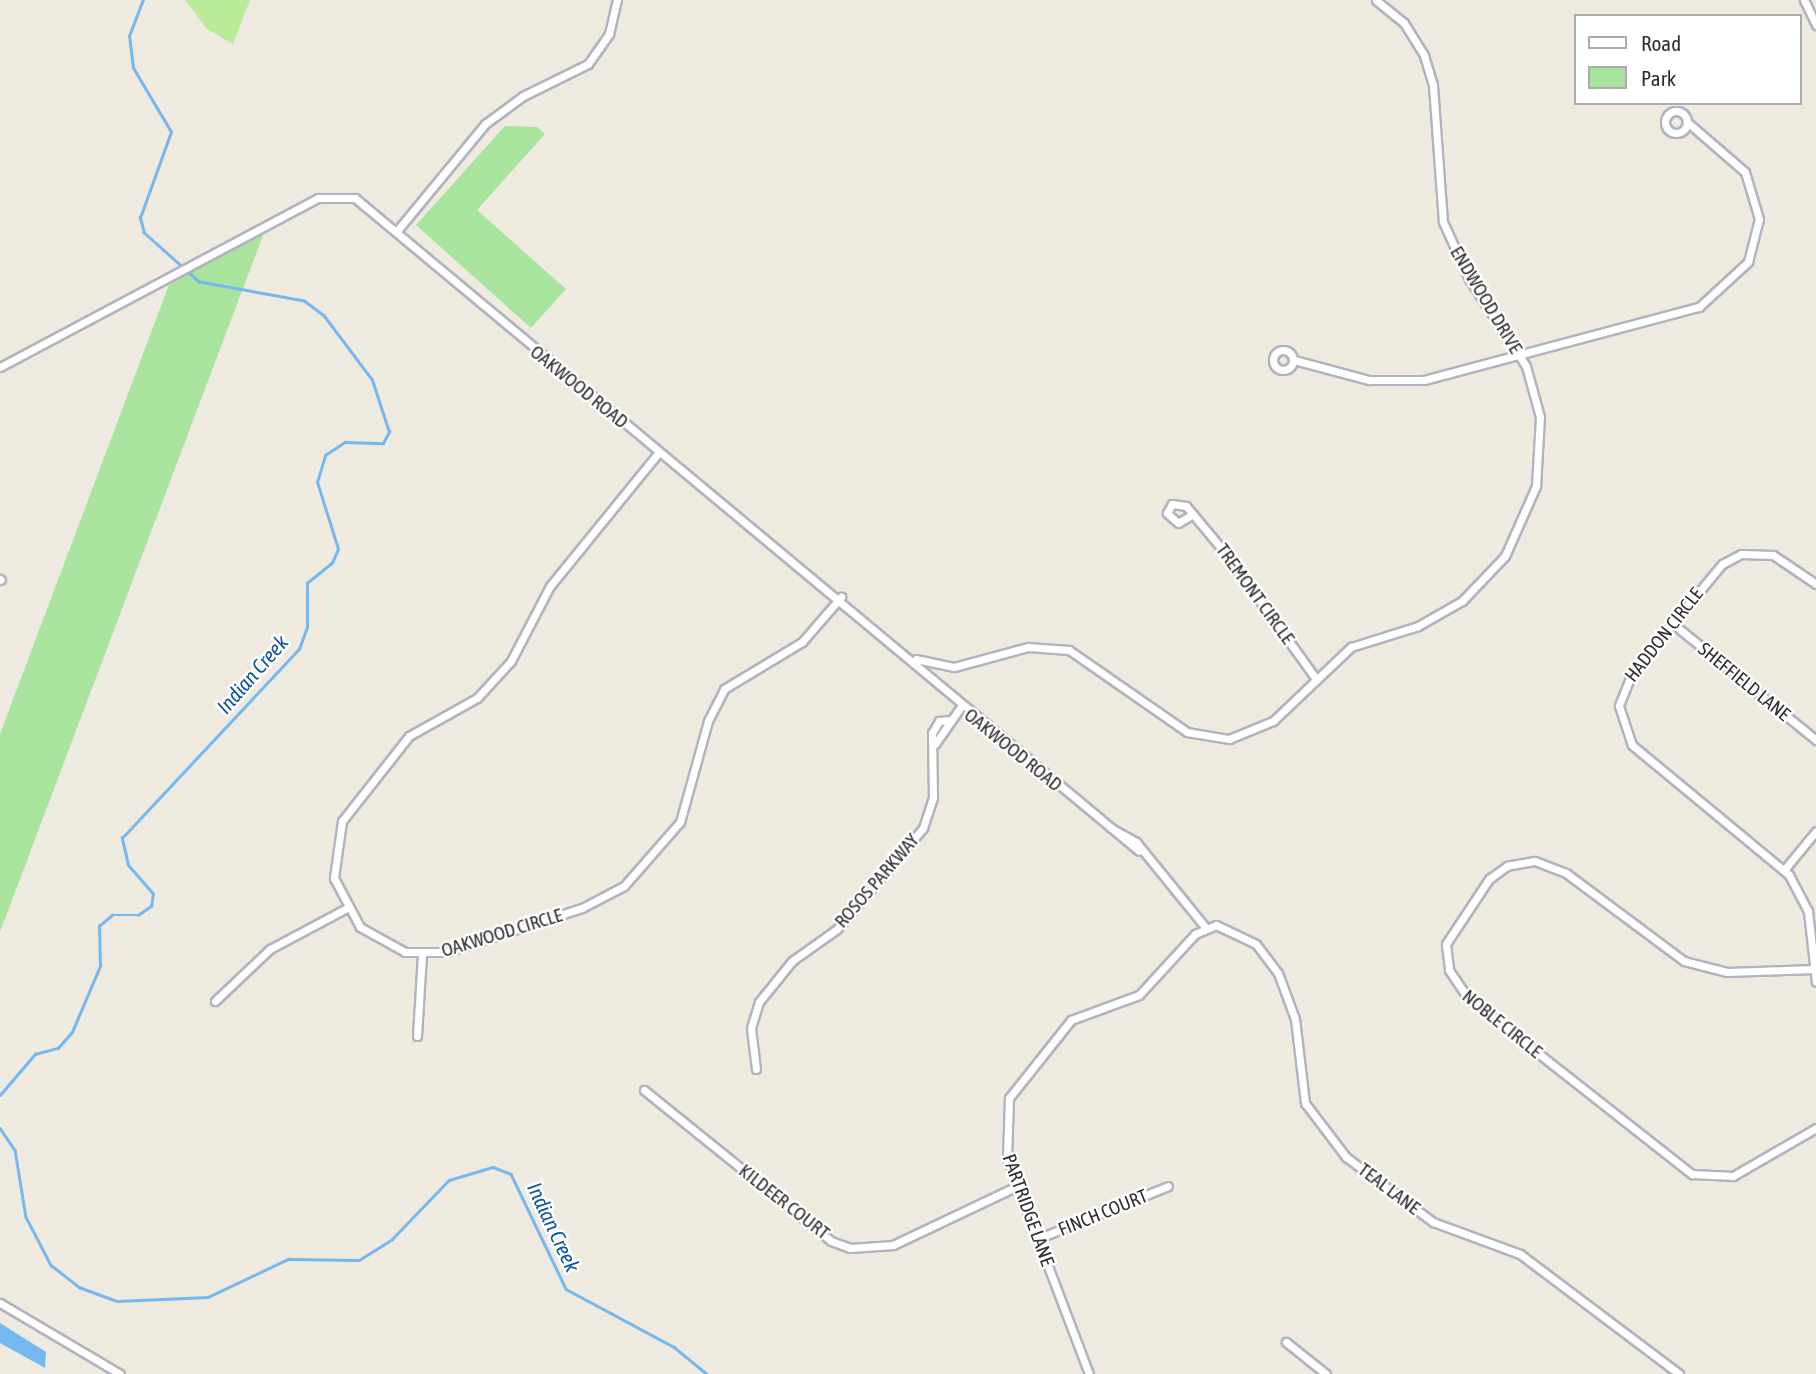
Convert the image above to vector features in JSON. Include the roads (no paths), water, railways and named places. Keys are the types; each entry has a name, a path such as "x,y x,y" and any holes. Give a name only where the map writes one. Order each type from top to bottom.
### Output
{"street":[{"path":"396,232 485,124 523,96 588,64 609,34 617,0"},
{"name":"ENDWOOD DRIVE","path":"915,659 954,667 1028,647 1069,650 1178,727 1213,739 1261,729 1314,676 1351,648 1443,614 1505,556 1528,514 1540,461 1540,417 1518,352 1469,279 1443,222 1433,85 1424,55 1404,23 1376,0"},
{"path":"1804,0 1816,25"},
{"path":"1294,360 1389,382 1438,377 1518,352 1682,314 1715,297 1740,273 1759,235 1753,186 1736,160 1687,122"},
{"name":"OAKWOOD ROAD","path":"0,367 170,275 329,194 355,198 659,452 915,659 960,708 1139,850 1188,900 1205,928"},
{"path":"215,1000 270,949 345,909 333,861 350,808 409,737 477,698 503,671 550,586 659,452"},
{"name":"TREMONT CIRCLE","path":"1193,514 1314,676"},
{"name":"HADDON CIRCLE","path":"1816,584 1777,556 1741,554 1722,565 1625,682 1619,709 1626,735 1784,870 1808,911 1816,982"},
{"name":"OAKWOOD CIRCLE","path":"345,909 377,941 422,955 582,908 635,877 686,810 708,721 724,689 802,642 841,597"},
{"name":"SHEFFIELD LANE","path":"1672,623 1816,740"},
{"name":"ROSOS PARKWAY","path":"756,1069 751,1028 759,1002 792,961 837,929 923,828 933,798 934,728 950,720 960,708"},
{"name":"ROSOS PARKWAY","path":"935,744 947,734 950,720"},
{"path":"1784,870 1816,831"},
{"name":"NOBLE CIRCLE","path":"1815,969 1727,972 1684,961 1566,873 1534,861 1507,866 1489,879 1446,944 1449,970 1468,998 1692,1174 1733,1175 1816,1128"},
{"name":"PARTRIDGE LANE","path":"1089,1374 1017,1186 1004,1121 1021,1076 1071,1020 1149,988 1205,928"},
{"name":"TEAL LANE","path":"1205,928 1237,931 1270,960 1295,1019 1305,1104 1346,1157 1433,1222 1520,1254 1679,1374"},
{"path":"417,1036 422,955"},
{"name":"KILDEER COURT","path":"644,1090 831,1241 850,1248 893,1245 1017,1186"},
{"name":"FINCH COURT","path":"1037,1239 1168,1186"},
{"path":"0,1303 120,1374"},
{"path":"1286,1342 1326,1374"}],"water":[{"path":"0,1323 46,1352 45,1368 0,1343"}],"waterway":[{"name":"Indian Creek","path":"0,1095 35,1054 58,1048 72,1032 100,966 99,926 112,915 138,915 151,906 153,894 128,865 122,838 299,649 307,627 307,583 332,563 338,549 317,482 325,455 345,442 383,443 389,432 372,380 324,316 304,301 199,282 144,233 140,218 171,132 133,68 129,36 143,0"},
{"name":"Indian Creek","path":"0,1128 15,1150 26,1217 51,1265 79,1287 117,1301 208,1297 288,1259 359,1260 392,1239 449,1180 493,1167 511,1174 566,1289 674,1347 707,1374"}]}
